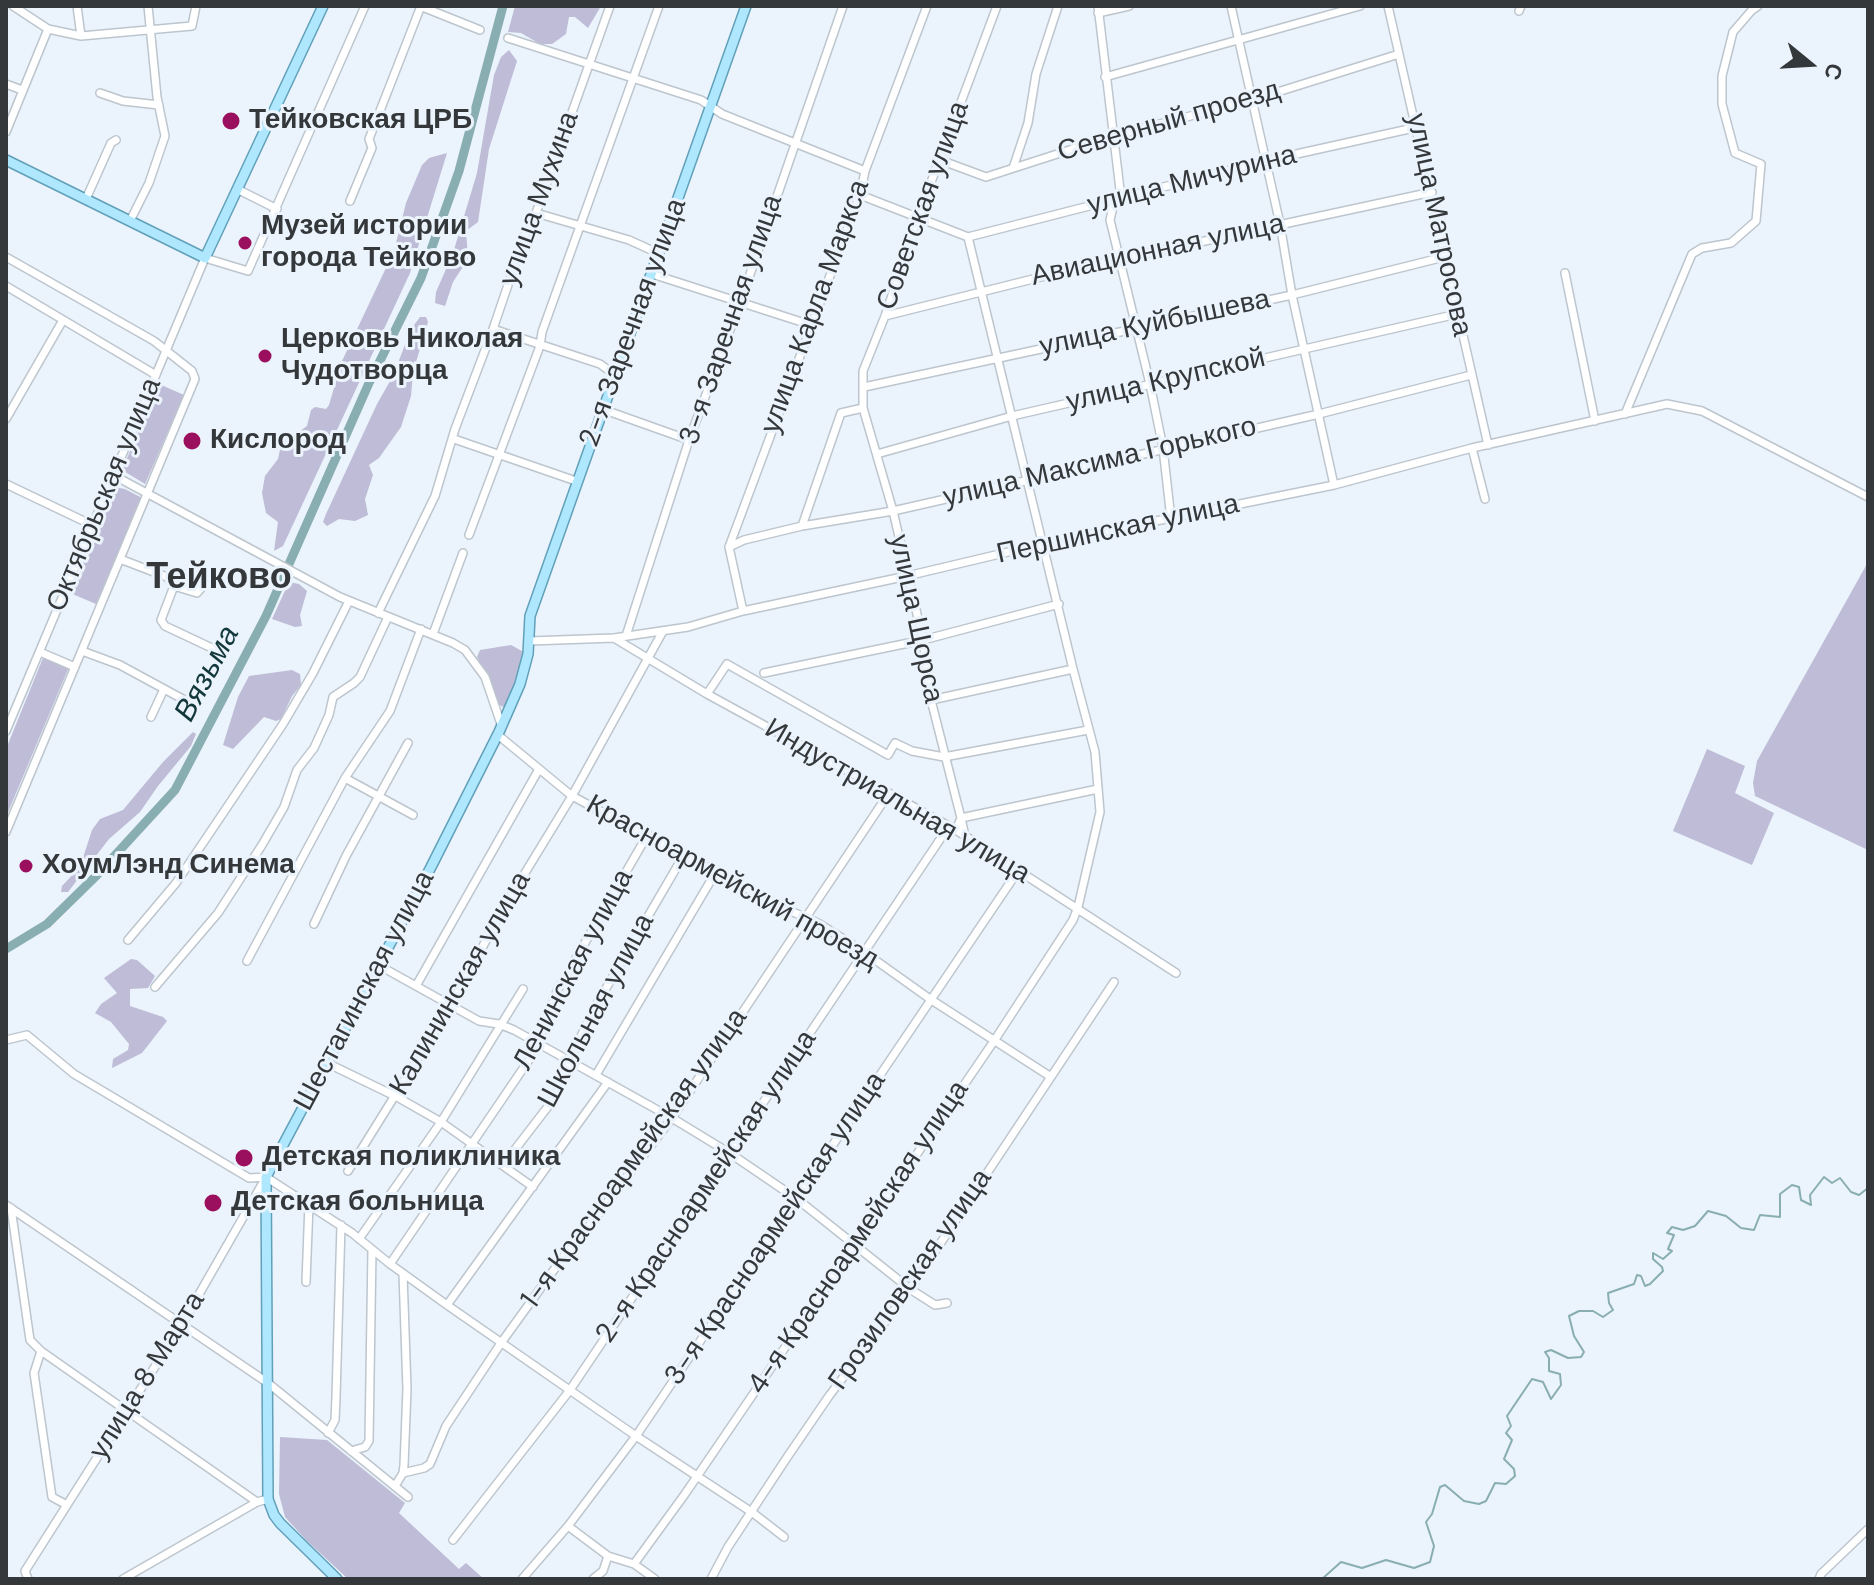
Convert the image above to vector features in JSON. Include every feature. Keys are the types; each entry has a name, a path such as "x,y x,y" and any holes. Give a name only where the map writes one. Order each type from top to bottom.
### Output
{"main road":[{"path":"6,160 205,258 323,6"},
{"name":"2-я Заречная улица","path":"530,641 530,616 746,6"},
{"name":"Шестагинская улица","path":"268,1499 266,1177 329,1064 500,731 526,664 530,641"},
{"path":"268,1499 280,1523 337,1579"}],"street":[{"path":"13,6 48,29 81,36 192,26 196,6"},
{"path":"77,6 81,36"},
{"path":"130,221 162,149 165,127 159,105 148,6"},
{"path":"205,258 248,271 365,6"},
{"path":"350,201 372,148 369,139 421,6 480,30"},
{"name":"улица Мухина","path":"378,613 435,496 455,429 610,6"},
{"path":"469,535 540,346 542,332 659,6"},
{"name":"3-я Заречная улица","path":"626,636 689,440 843,6"},
{"name":"улица Карла Маркса","path":"729,547 927,6"},
{"name":"Советская улица","path":"863,408 863,371 997,6"},
{"path":"1013,168 1028,123 1036,74 1058,6"},
{"path":"1129,6 1098,9 1121,198 1113,207 1110,220 1150,384 1163,448 1171,519"},
{"path":"1231,6 1334,485"},
{"path":"1105,77 1360,6"},
{"name":"улица Матросова","path":"1388,6 1488,445"},
{"path":"1625,414 1692,254 1702,248 1731,243 1756,221 1761,164 1735,153 1722,104 1722,76 1733,32 1758,6"},
{"path":"6,132 48,29"},
{"path":"508,38 701,100 710,107 865,171"},
{"name":"Северный проезд","path":"940,160 986,177 1113,136 1252,100 1399,54"},
{"path":"6,84 22,90"},
{"path":"100,93 123,101 159,105"},
{"name":"улица Мичурина","path":"968,237 1265,161 1418,127"},
{"path":"86,199 111,143 116,140"},
{"path":"237,189 277,209"},
{"name":"Авиационная улица","path":"885,316 1120,258 1432,192"},
{"path":"860,195 968,237"},
{"path":"536,213 629,240 660,254"},
{"name":"4-я Красноармейская улица","path":"634,1564 994,1041 1073,920 1078,907 1100,812 1095,752 968,237"},
{"path":"6,257 154,341 165,351"},
{"name":"улица Куйбышева","path":"864,387 1292,295 1444,257"},
{"name":"Октябрьская улица","path":"6,731 205,258"},
{"path":"1565,273 1595,421"},
{"path":"652,274 811,325"},
{"path":"6,286 156,375"},
{"name":"улица Крупской","path":"877,454 1012,416 1457,314"},
{"path":"6,419 63,320"},
{"path":"493,329 600,364 615,375"},
{"name":"Октябрьская улица","path":"6,832 195,375 165,351"},
{"name":"улица Максима Горького","path":"729,547 744,540 802,526 893,511 1319,414 1471,375"},
{"name":"Першинская улица","path":"530,641 614,638 688,627 743,611 1042,544 1334,485 1472,448 1667,404 1702,411 1868,497"},
{"path":"802,526 841,413 863,408"},
{"name":"улица Щорса","path":"863,408 893,511 923,640 931,700 965,836"},
{"path":"602,409 689,440"},
{"path":"454,439 576,481"},
{"path":"1472,448 1485,499"},
{"path":"113,475 349,601 465,650 485,677 496,706 500,731"},
{"path":"6,484 92,525"},
{"path":"729,547 743,611"},
{"path":"433,634 463,553"},
{"path":"120,559 167,577 174,586 197,593 212,576"},
{"path":"174,586 161,620 165,626 216,650"},
{"path":"128,940 176,883 283,724 349,601"},
{"path":"764,673 923,640 1059,604"},
{"path":"155,987 218,913 262,845 284,807 297,770 314,748 329,715 333,697 360,677 388,617"},
{"path":"247,961 345,778 390,711 421,629"},
{"name":"Калининская улица","path":"348,1171 397,1097 450,1007 663,631"},
{"name":"Индустриальная улица","path":"614,638 707,694 953,828 1176,973"},
{"path":"82,651 120,665 190,703"},
{"path":"40,652 75,667"},
{"path":"707,694 727,664 888,755 895,743 912,751 944,757 1088,730"},
{"path":"931,700 1073,669"},
{"path":"151,717 164,689"},
{"path":"496,706 508,711"},
{"name":"Красноармейский проезд","path":"500,731 572,796 717,870 864,952 1051,1077"},
{"path":"314,924 346,856 408,743"},
{"path":"416,986 539,769"},
{"path":"345,778 413,815"},
{"path":"953,828 961,818 1098,789"},
{"name":"1-я Красноармейская улица","path":"403,1473 430,1464 446,1426 501,1343 574,1242 672,1118 889,793"},
{"name":"2-я Красноармейская улица","path":"453,1540 570,1390 864,952 953,828"},
{"name":"Ленинская улица","path":"390,1264 535,1051 557,991 648,834"},
{"name":"Школьная улица","path":"503,1165 553,1100 639,928 685,853"},
{"path":"596,1075 717,870"},
{"name":"3-я Красноармейская улица","path":"522,1579 568,1526 636,1436 1018,871"},
{"path":"380,966 450,1007 479,1021 499,1024 538,1043 672,1118 797,1199 910,1289 935,1305 947,1303"},
{"name":"Грозиловская улица","path":"711,1579 728,1547 829,1396 910,1289 1114,982"},
{"path":"359,1239 441,1122 523,989"},
{"path":"6,1040 27,1035 74,1074 249,1178 266,1177 309,1204 501,1343 784,1537"},
{"path":"329,1064 441,1122 533,1187"},
{"path":"447,1305 608,1082"},
{"name":"улица 8 Марта","path":"26,1575 182,1324 266,1177"},
{"path":"306,1282 309,1204"},
{"path":"9,1206 268,1383 408,1497"},
{"path":"9,1206 30,1340 41,1351 257,1502"},
{"path":"328,1433 335,1420 341,1225"},
{"path":"351,1451 359,1451 369,1441 372,1250"},
{"path":"395,1486 403,1473 407,1389 403,1274"},
{"path":"41,1351 34,1373 52,1497 67,1505"},
{"path":"123,1579 257,1502 268,1499"},
{"path":"568,1526 608,1556 634,1564 655,1579"},
{"path":"1819,1579 1868,1529"},
{"path":"593,1579 603,1571 608,1556"}],"shaded area":[{"path":"515,6 601,6 588,28 575,17 569,17 566,34 552,44 540,44 521,33 508,32"},
{"path":"509,50 517,61 489,149 478,222 466,231 468,259 453,282 445,306 435,303 436,292 453,253 477,173 494,75 501,57"},
{"path":"447,153 410,273 283,546 274,551 278,522 266,513 262,493 265,476 278,459 281,445 307,426 311,410 315,407 326,409 329,405 342,361 394,251 406,203 422,165 429,158"},
{"path":"420,317 426,317 428,322 401,427 379,458 369,465 373,475 365,499 368,515 355,521 339,519 327,526 323,522 326,514 393,376 411,329"},
{"path":"159,384 184,395 145,484 122,470"},
{"path":"114,487 142,498 96,604 70,593"},
{"path":"1868,562 1868,850 1755,796 1753,783 1757,761"},
{"path":"289,582 299,584 307,591 300,615 302,626 295,627 272,619"},
{"path":"511,645 522,651 524,656 507,704 503,707 498,704 477,657 480,650"},
{"path":"43,658 69,667 6,817 6,749"},
{"path":"292,670 300,674 301,685 281,719 276,721 264,717 233,749 223,745 238,697 249,676"},
{"path":"193,732 196,734 191,746 140,812 109,839 68,892 61,892 62,886 80,867 92,830 100,819 123,810"},
{"path":"1707,749 1745,766 1735,793 1774,813 1752,865 1673,831"},
{"path":"131,959 137,960 155,976 148,988 130,989 130,1006 167,1021 142,1053 112,1068 113,1059 128,1050 129,1044 111,1022 95,1013 101,1004 117,993 104,978"},
{"path":"280,1437 327,1440 405,1503 399,1513 459,1569 466,1563 484,1579 348,1579 285,1517 279,1494"}],"waterway":[{"name":"Вязьма","path":"6,949 47,924 175,790 266,616 369,383 421,278 459,171 503,6"},
{"path":"1322,1579 1341,1562 1362,1568 1386,1560 1414,1568 1430,1562 1434,1546 1426,1522 1432,1514 1440,1487 1445,1485 1464,1501 1479,1504 1486,1501 1495,1483 1506,1484 1515,1476 1514,1469 1504,1459 1512,1440 1506,1433 1511,1426 1507,1416 1532,1379 1543,1382 1551,1399 1561,1385 1560,1374 1549,1371 1549,1358 1545,1352 1551,1350 1568,1358 1581,1357 1584,1352 1574,1336 1569,1316 1579,1311 1593,1311 1603,1317 1613,1310 1608,1293 1634,1284 1637,1275 1641,1276 1645,1286 1650,1284 1663,1271 1653,1259 1653,1253 1663,1259 1672,1251 1668,1249 1674,1235 1667,1233 1672,1227 1683,1230 1695,1226 1708,1211 1726,1216 1741,1228 1754,1230 1760,1215 1780,1217 1780,1194 1792,1185 1799,1187 1801,1200 1811,1205 1810,1195 1824,1177 1832,1183 1840,1178 1851,1192 1859,1195 1868,1188"}],"place":[{"name":"Тейковская ЦРБ","path":"231,121"},
{"name":"Музей истории города Тейково","path":"245,243"},
{"name":"Церковь Николая Чудотворца","path":"265,356"},
{"name":"Кислород","path":"192,441"},
{"name":"ХоумЛэнд Синема","path":"26,866"},
{"name":"Детская поликлиника","path":"244,1158"},
{"name":"Детская больница","path":"213,1203"}],"district":[{"name":"Тейково","path":"219,579"}]}
